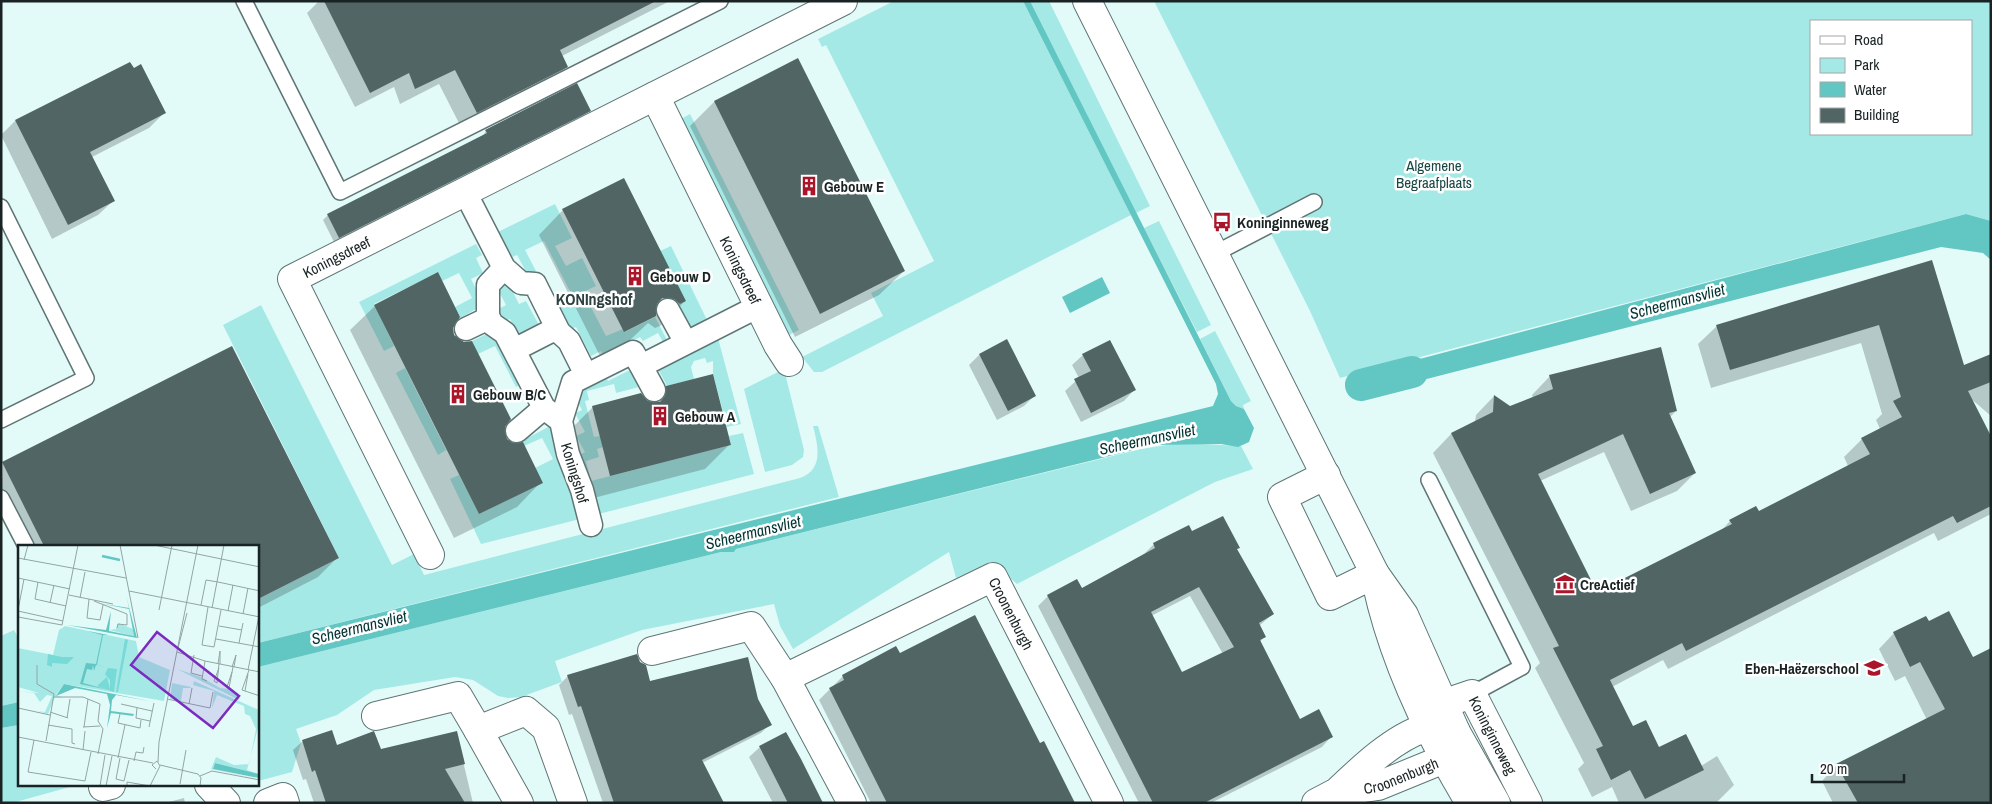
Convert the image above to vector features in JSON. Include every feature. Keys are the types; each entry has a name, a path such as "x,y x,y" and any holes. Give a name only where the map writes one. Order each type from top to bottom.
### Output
{"street":[{"name":"Koningsdreef","path":"430,555 292,279 843,1"},
{"path":"1087,1 1375,574 1386,624 1430,714 1444,759 1470,803"},
{"name":"Koningsdreef","path":"655,96 759,306 789,362"},
{"path":"465,192 504,268 521,282 535,284 557,328 569,341 586,375"},
{"path":"466,330 489,318 488,285 504,268"},
{"path":"641,366 759,306"},
{"path":"668,310 686,343"},
{"name":"Koningshof","path":"489,318 492,324 505,333 552,414 582,490 590,525"},
{"path":"514,350 557,328"},
{"name":"Koningshof","path":"552,414 572,382 633,352 654,390"},
{"path":"517,431 552,414"},
{"path":"1326,475 1282,497 1330,596 1375,574"},
{"name":"Croonenburgh","path":"786,678 993,577 1109,803"},
{"path":"652,651 751,626 786,678 852,803"},
{"name":"Koninginneweg","path":"1430,714 1472,694 1528,803"},
{"path":"376,716 458,696 518,803"},
{"path":"478,730 526,711 546,728 573,803"},
{"path":"1430,714 1456,732"},
{"name":"Croonenburgh","path":"1326,798 1366,764 1400,741 1430,714"},
{"name":"Koninginneweg","path":"1456,732 1496,803"},
{"name":"Croonenburgh","path":"1326,798 1378,786 1444,759 1456,732"},
{"path":"210,786 226,803"},
{"path":"268,803 283,797 285,803"}],"lane":[{"path":"244,1 340,192 720,1"},
{"path":"1214,254 1314,202"},
{"path":"1,207 86,378 1,420"},
{"path":"1429,480 1522,667 1472,694"},
{"path":"1,498 25,545"}],"green space":[{"path":"894,1 1023,1 1131,215 822,372 814,372 802,357 883,316 871,293 934,261 826,45 822,47 818,39"},
{"path":"1030,1 1049,1 1150,206 1136,213"},
{"name":"Algemene Begraafplaats","path":"1154,1 1991,1 1991,221 1966,214 1340,378 1310,311"},
{"path":"690,114 799,330 789,335 681,119"},
{"path":"555,204 572,238 555,246 566,266 582,258 596,286 583,292 606,336 623,329 625,332 655,317 667,340 663,342 658,333 643,341 640,337 604,356 601,351 591,356 576,327 567,331 555,308 574,299 544,241 525,250 536,271 528,275 517,255 512,257 498,232"},
{"path":"1159,221 1211,325 1197,332 1144,228"},
{"path":"476,244 482,255 476,258 483,273 471,279 479,295 475,297 480,307 460,318 455,307 472,298 459,273 442,281 437,273 374,304 394,346 384,351 359,302"},
{"path":"671,246 708,322 685,332 672,308 686,301 660,251"},
{"path":"507,280 519,304 526,301 539,325 518,335 510,319 501,323 495,311 506,305 496,286"},
{"path":"261,305 392,565 414,554 424,575 800,478 808,474 816,463 817,449 813,426 818,426 839,497 259,643 259,598 339,558 223,325"},
{"path":"493,331 524,382 516,387 495,346 478,354 472,341"},
{"path":"1215,331 1251,401 1243,405 1244,409 1236,406 1231,401 1200,339"},
{"path":"718,338 741,424 727,427 713,374 713,361 707,363 705,358 694,361 691,367 694,379 667,386 657,367"},
{"path":"405,368 446,450 438,455 396,373"},
{"path":"784,369 804,450 803,457 792,465 765,472 744,389"},
{"path":"630,370 639,387 616,393 614,384 587,391 589,400 585,401 594,437 600,436 603,447 597,449 599,457 586,461 591,481 731,445 729,436 743,433 754,474 595,515 576,457 585,452 576,436 585,432 575,413 582,410 573,393 603,373 608,381"},
{"path":"550,426 559,443 559,453 555,455 573,490 580,519 481,544 450,479 459,475 479,514 542,483 535,468 553,459 542,438 524,446 522,441"},
{"path":"1179,443 1241,446 1253,469 1215,482 1017,584 991,562 956,578 949,552 793,649 780,626 774,604 642,630 555,661 562,682 521,697 508,698 498,696 473,680 455,677 374,690 337,715 296,729 301,743 292,772 259,781 259,667 721,552 734,552 736,549 1141,449"},
{"path":"14,630 18,637 18,702 1,706 1,636"},
{"path":"18,725 18,786 73,786 12,803 1,803 1,728"}],"water":[{"path":"1023,1 1030,1 1231,401 1236,406 1244,409 1254,428 1249,442 1238,447 1221,444 1154,445 736,549 734,552 721,552 259,667 259,643 1213,406 1218,394 1216,384"},
{"path":"1966,214 1991,221 1991,260 1983,253 1941,247 1372,393 1367,373"},
{"path":"1102,277 1110,293 1070,313 1062,297"},
{"path":"18,702 18,725 1,728 1,706"}],"building":[{"path":"324,1 656,1 560,50 568,67 477,113 455,70 415,89 409,73 370,93"},
{"name":"Gebouw E","path":"798,58 905,271 820,314 714,101"},
{"path":"130,62 134,68 141,64 166,113 90,152 115,201 68,225 15,120"},
{"path":"577,83 591,111 339,238 327,214 487,133 485,130"},
{"name":"Gebouw D","path":"624,178 686,301 680,304 674,299 662,298 657,304 656,316 624,332 562,209"},
{"path":"1932,260 1964,365 1991,354 1991,382 1968,391 1991,436 1991,506 1957,523 1953,516 1686,651 1682,643 1610,680 1633,726 1646,720 1659,747 1686,734 1704,770 1645,799 1630,770 1611,780 1596,749 1603,746 1553,648 1559,646 1451,433 1493,412 1494,395 1510,406 1553,389 1549,375 1661,347 1677,411 1669,413 1696,473 1650,494 1623,434 1538,474 1597,592 1732,524 1729,520 1756,506 1759,511 1870,454 1861,438 1902,417 1893,401 1901,397 1879,325 1730,370 1716,325"},
{"name":"Gebouw B/C","path":"438,272 460,317 453,328 454,335 464,342 472,341 511,419 505,427 507,439 513,443 523,442 543,483 479,514 374,305"},
{"path":"1007,339 1036,396 1008,411 979,354"},
{"path":"1110,340 1136,390 1091,413 1074,379 1091,371 1082,354"},
{"path":"232,346 339,558 259,598 259,545 44,545 2,462"},
{"name":"Gebouw A","path":"713,374 731,445 610,476 592,406 641,393 648,401 660,402 665,396 666,386"},
{"path":"1223,516 1240,548 1237,549 1274,614 1259,623 1266,637 1260,640 1300,719 1319,709 1333,737 1204,803 1153,803 1047,595 1077,579 1082,588 1155,548 1153,543 1189,525 1192,531","holes":["1199,587 1234,647 1182,672 1151,612"]},
{"path":"1949,611 1973,657 1991,648 1991,803 1858,803 1836,764 1945,709 1920,662 1910,667 1893,632 1926,616 1929,621"},
{"path":"975,615 1040,743 1044,741 1075,803 887,803 829,688 844,680 842,675 896,646 900,653"},
{"path":"637,654 640,662 646,665 650,681 748,657 758,699 772,725 702,760 724,803 614,803 581,706 578,707 567,675"},
{"path":"332,730 337,745 374,731 381,749 457,731 465,764 445,769 465,803 326,803 315,770 312,772 302,740"},
{"path":"786,732 823,803 788,803 759,746"}],"waterway":[{"name":"Scheermansvliet","path":"1361,385 1412,372"}],"place":[{"name":"Gebouw E","path":"809,186"},
{"name":"Koninginneweg","path":"1222,222"},
{"name":"Gebouw D","path":"635,276"},
{"name":"Gebouw B/C","path":"458,394"},
{"name":"Gebouw A","path":"660,416"},
{"name":"CreActief","path":"1565,584"},
{"name":"Eben-Haëzerschool","path":"1874,668"}],"district":[{"name":"KONIngshof","path":"594,299"}]}
